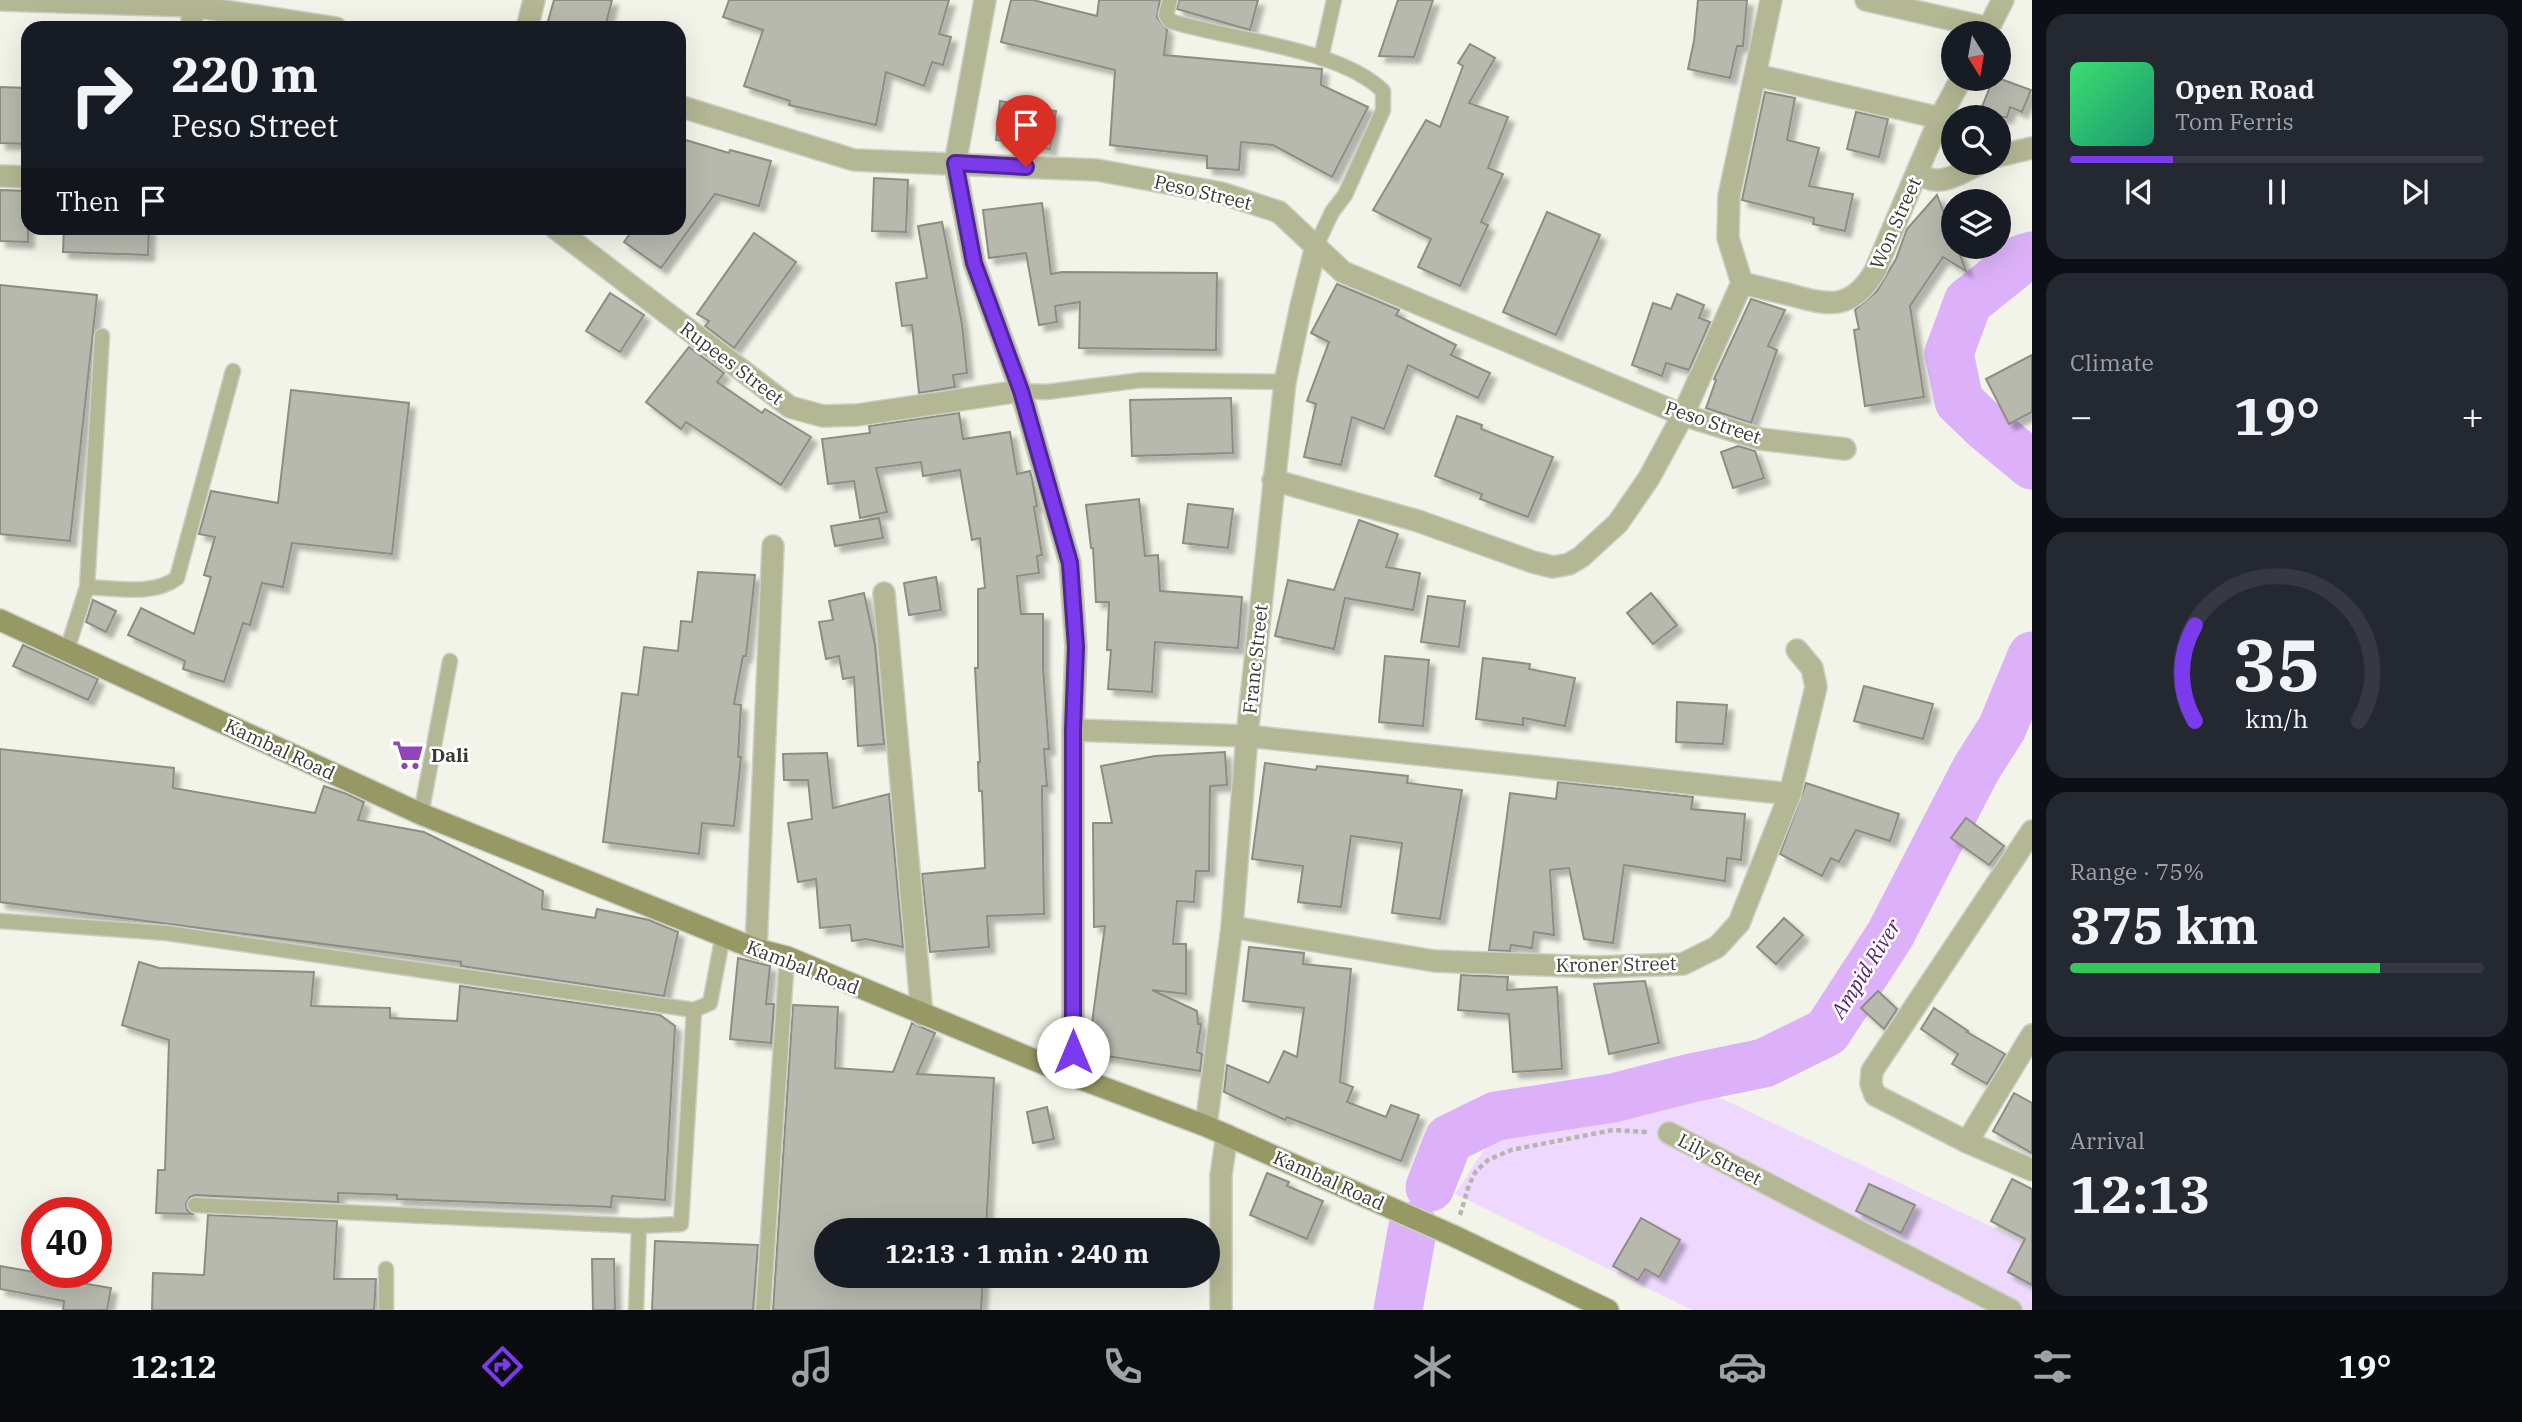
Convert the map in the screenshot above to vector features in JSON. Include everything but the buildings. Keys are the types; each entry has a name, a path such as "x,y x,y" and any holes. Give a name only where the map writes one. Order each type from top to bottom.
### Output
{"main road":[{"name":"Kambal Road","path":"0,620 421,814 756,949 787,957 1073,1076 1206,1126 1454,1236 1608,1310"}],"street":[{"path":"2,0 192,6 290,21"},
{"path":"529,21 534,0"},
{"path":"985,0 955,163 974,263 1021,391 1070,563 1076,647 1073,730 1073,1076"},
{"path":"1273,480 1418,521 1553,567 1569,564 1581,557 1618,523 1649,478 1683,415 1742,283 1728,238 1729,196 1771,0"},
{"path":"1866,0 1951,21"},
{"path":"1992,21 2003,0"},
{"path":"192,6 192,21"},
{"path":"1756,75 1940,118"},
{"name":"Won Street","path":"1742,283 1820,304 1843,302 1861,292 1875,271 1940,118 1955,91"},
{"name":"Peso Street","path":"686,108 854,160 1097,170 1221,192 1279,212 1343,272 1683,415 1760,439 1845,449"},
{"path":"2011,153 2032,148"},
{"path":"1917,172 1932,180 1960,175"},
{"path":"0,176 21,177"},
{"name":"Rupees Street","path":"564,235 790,407 823,416 858,415 1021,391"},
{"name":"Franc Street","path":"1206,1126 1232,927 1247,736 1285,382 1316,246"},
{"path":"756,949 773,546"},
{"path":"884,593 922,1015"},
{"name":"Kroner Street","path":"1232,927 1434,961 1595,967 1683,964 1717,947 1739,923 1790,794 1816,687 1812,668 1797,650"},
{"path":"1073,730 1247,736 1790,794"},
{"path":"2032,831 1872,1071 1871,1084 1875,1094 1967,1142 2032,1170"},
{"path":"1967,1142 2032,1035"},
{"name":"Lily Street","path":"1669,1133 1998,1307"},
{"path":"1221,1310 1221,1175 1227,1135"}],"lane":[{"path":"1170,0 1166,15 1170,21 1321,58 1370,78 1383,91 1383,110 1345,195 1332,212 1316,246"},
{"path":"1321,58 1334,0"},
{"path":"67,650 87,587 102,336"},
{"path":"87,587 152,588 167,586 177,578 233,371"},
{"path":"1021,391 1046,392 1142,380 1285,382"},
{"path":"421,814 450,661"},
{"path":"0,921 167,933 694,1010 710,1003 723,935"},
{"path":"763,1310 787,957"},
{"path":"195,1205 639,1226 681,1224 694,1010"},
{"path":"636,1310 639,1226"},
{"path":"386,1269 386,1310"}],"path":[{"name":"Lily Street","path":"1454,1236 1468,1185 1476,1171 1488,1160 1511,1150 1614,1130 1669,1133"}],"shaded area":[{"path":"1710,1093 2032,1246 2032,1310 1692,1310 1455,1194 1499,1127"}],"waterway":[{"name":"Ampid River","path":"2032,256 2022,259 1968,302 1949,353 1959,401 2032,465"},
{"name":"Ampid River","path":"1430,1187 1449,1139 1496,1116 1613,1098 1764,1063 1827,1032 1890,935 1976,769 2002,728 2032,656"},
{"name":"Ampid River","path":"1398,1310 1413,1226"}],"place":[{"name":"Dali","path":"408,755"}],"route":[{"path":"1026,167 955,163 974,263 1021,391 1070,563 1076,647 1073,730 1073,1052"}]}
